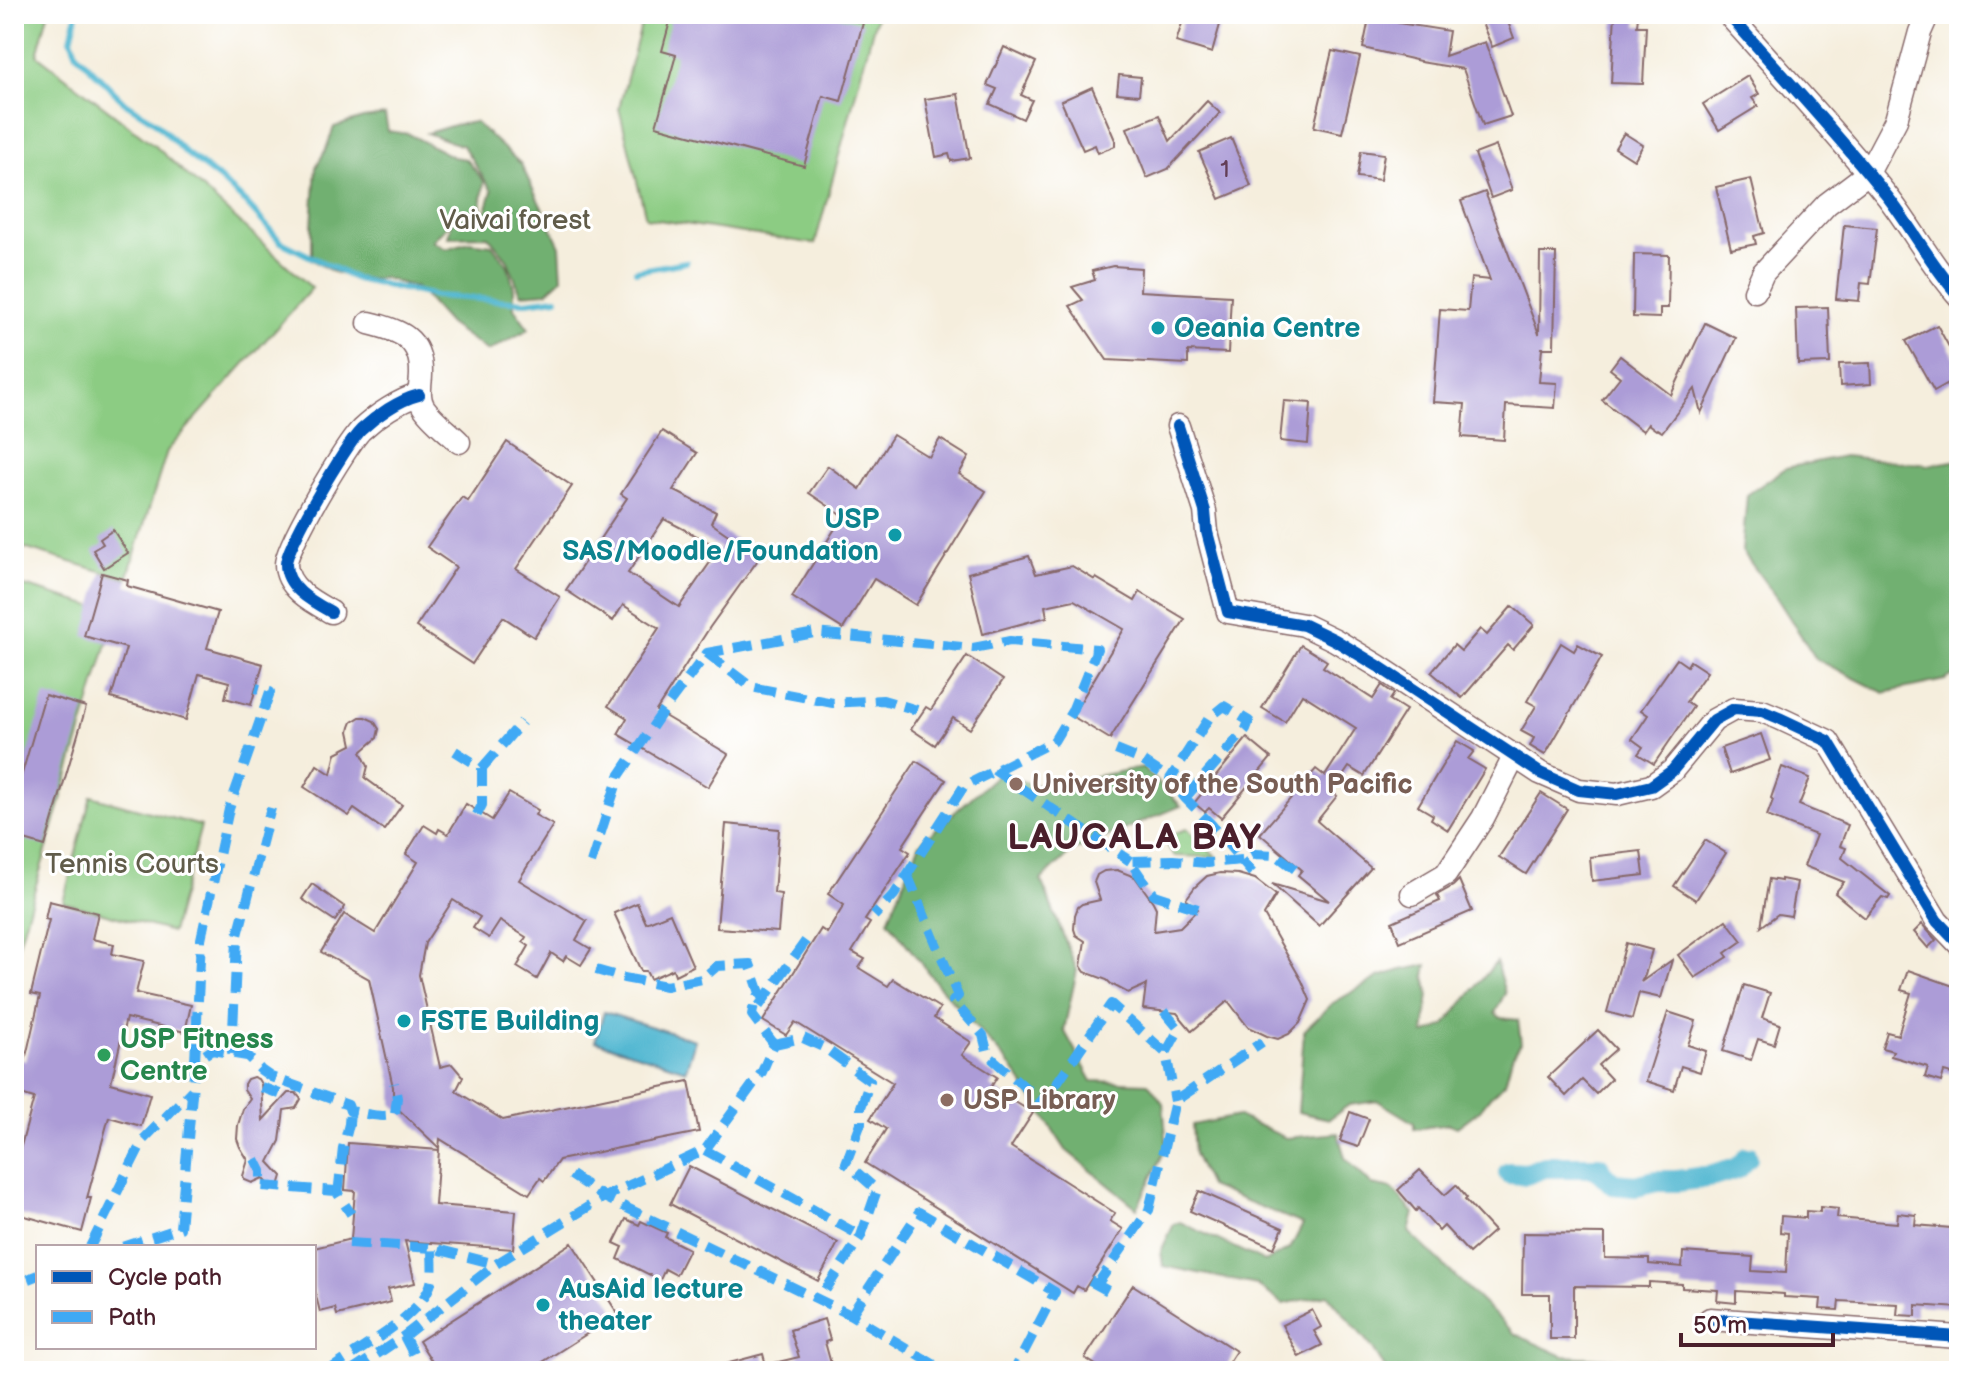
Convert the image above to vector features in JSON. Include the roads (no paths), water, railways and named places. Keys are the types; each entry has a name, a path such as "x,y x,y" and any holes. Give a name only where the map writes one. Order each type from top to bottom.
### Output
{"street":[{"path":"1728,14 1868,173 1938,272 1959,296"},
{"path":"1755,291 1763,273 1827,204 1868,173 1896,120 1920,32 1928,14"},
{"path":"369,323 393,328 410,339 421,359 419,395 423,407 459,442"},
{"path":"331,612 307,599 291,580 286,565 290,547 336,464 359,433 388,410 419,395"},
{"path":"1178,426 1205,511 1207,532 1228,612 1304,625 1335,640 1540,773 1579,790 1617,794 1651,786 1672,771 1714,720 1734,709 1762,711 1779,718 1828,741 1937,921 1959,944"},
{"path":"1412,894 1446,874 1483,818 1514,757"},
{"path":"1710,1319 1959,1337"}],"water":[{"path":"604,1012 695,1040 686,1070 595,1041"}],"waterway":[{"path":"77,14 71,39 77,54 124,102 154,121 187,154 220,179 281,242 356,279 436,296 526,302 557,298"},
{"path":"636,271 686,262"},
{"path":"1747,1158 1753,1149"},
{"path":"1509,1173 1526,1174 1545,1167 1599,1167 1613,1184 1636,1186 1713,1176 1738,1168 1747,1158"}],"place":[{"name":"Oeania Centre","path":"1158,328"},
{"name":"USP SAS/Moodle/Foundation","path":"895,535"},
{"name":"University of the South Pacific","path":"1016,784"},
{"name":"FSTE Building","path":"404,1021"},
{"name":"USP Fitness Centre","path":"104,1055"},
{"name":"USP Library","path":"947,1100"},
{"name":"AusAid lecture theater","path":"543,1305"}],"district":[{"name":"LAUCALA BAY","path":"1135,838"}],"park label":[{"name":"Vaivai forest","path":"515,220"},
{"name":"Tennis Courts","path":"132,864"}]}
